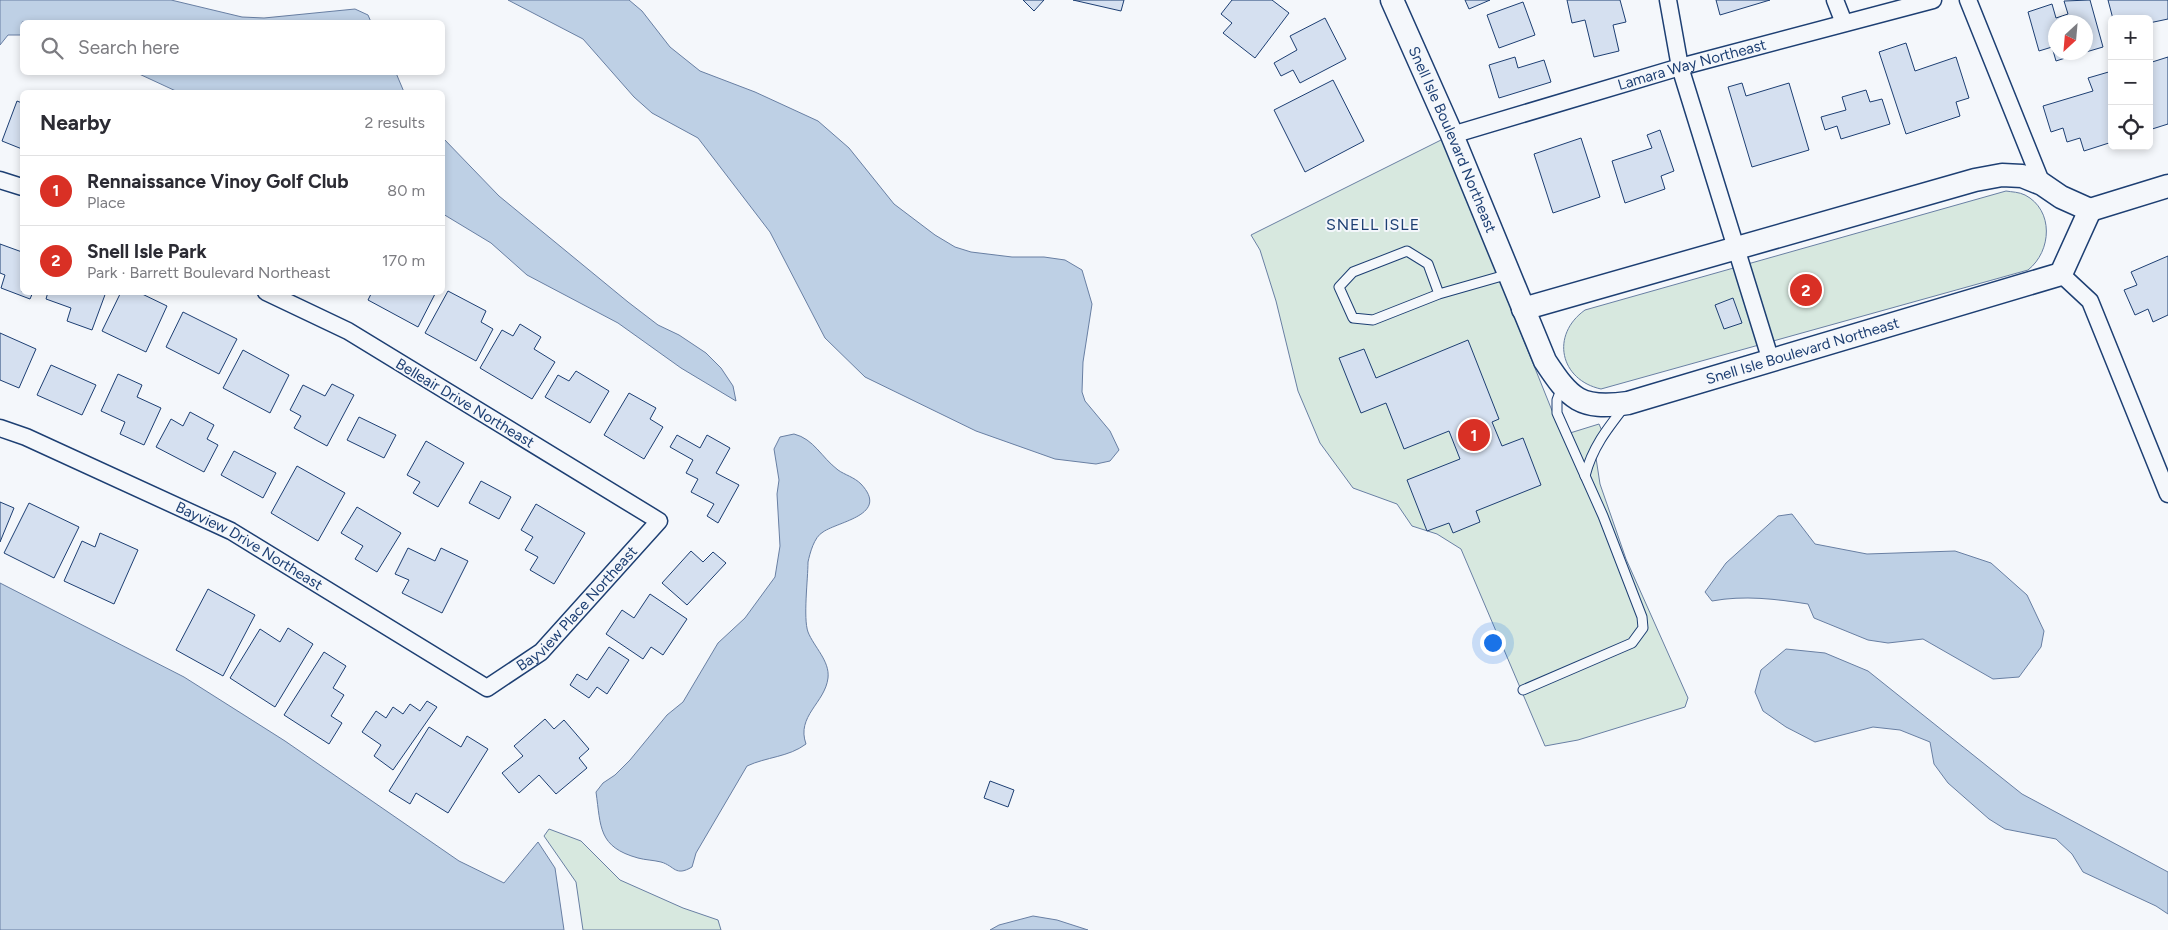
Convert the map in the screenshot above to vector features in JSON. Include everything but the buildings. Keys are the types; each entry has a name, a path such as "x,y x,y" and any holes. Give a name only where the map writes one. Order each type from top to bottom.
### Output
{"street":[{"name":"Snell Isle Boulevard Northeast","path":"1392,0 1452,135 1545,361 1562,386 1576,399 1605,407 1628,403 2061,274"},
{"path":"1668,0 1680,67 1771,360"},
{"path":"1835,0 1844,23"},
{"name":"Lamara Way Northeast","path":"1452,135 1680,67 1933,0"},
{"path":"1968,0 2042,184"},
{"path":"1523,309 1975,180 2002,175 2022,176 2042,184 2061,197 2090,210 2168,186"},
{"path":"0,180 20,186"},
{"path":"2090,210 2061,274 2090,301 2168,494"},
{"name":"Belleair Drive Northeast","path":"272,295 348,331 660,521"},
{"name":"Bayview Drive Northeast","path":"0,428 26,437 231,531 486,688"},
{"name":"Bayview Place Northeast","path":"486,688 541,652 660,521"}],"lane":[{"path":"1439,294 1428,264 1408,251 1353,272 1340,287 1353,318 1373,320 1439,294 1509,274"},
{"path":"1523,690 1632,643 1643,628 1642,617 1557,412 1557,400 1562,386"},
{"path":"1585,477 1590,458 1602,435 1628,403"}],"shaded area":[{"path":"1443,139 1559,428 1570,433 1599,424 1605,438 1596,458 1600,484 1626,559 1688,698 1685,707 1578,740 1545,746 1461,549 1437,534 1412,526 1397,504 1353,488 1320,443 1298,391 1276,301 1260,250 1251,235"},
{"path":"2006,191 2025,195 2041,210 2045,220 2045,242 2042,252 2028,270 1601,389 1587,384 1576,376 1564,356 1567,332 1574,320 1585,310"},
{"path":"549,829 581,841 620,880 683,908 718,920 721,930 583,930 576,882 544,836"}],"water":[{"path":"0,0 171,0 242,17 264,18 355,9 368,15 370,20 20,20 20,35 8,35 0,45"},
{"path":"508,0 629,0 642,11 670,47 700,71 755,92 818,121 849,148 894,204 935,235 955,247 971,252 1012,257 1044,257 1065,260 1082,270 1092,304 1083,362 1082,392 1085,401 1110,431 1119,450 1110,461 1096,464 1055,459 976,431 865,377 825,338 770,232 698,138 652,113 634,97 583,39"},
{"path":"141,75 397,75 403,90 174,90"},
{"path":"445,140 499,196 628,302 658,325 679,335 706,353 721,368 733,386 736,401 681,368 618,323 527,275 491,243 445,215"},
{"path":"794,434 807,440 838,470 861,484 868,495 870,503 859,516 820,534 815,541 808,562 807,626 811,638 827,666 828,678 826,687 805,725 806,744 792,752 747,766 696,853 692,867 678,871 661,862 641,859 625,853 608,842 601,825 596,792 603,783 615,775 630,760 667,715 683,702 718,643 745,618 775,577 780,546 777,494 779,480 774,449 780,437"},
{"path":"1792,514 1815,544 1867,554 1955,551 1991,563 2027,595 2044,631 2041,647 2019,677 1993,679 1923,639 1888,643 1868,640 1814,618 1808,604 1748,598 1712,601 1705,592 1726,563 1778,516"},
{"path":"0,583 184,677 285,741 459,861 504,883 538,842 555,868 564,930 0,930"},
{"path":"1786,649 1825,653 1868,671 2022,794 2168,872 2168,914 2156,906 2083,872 2072,854 2056,839 2005,829 1989,819 1948,783 1934,764 1930,742 1900,730 1873,727 1815,742 1786,727 1763,711 1755,692 1761,670"},
{"path":"1033,916 1057,920 1088,930 990,930 999,925"}],"place":[{"name":"Snell Isle Park","path":"1806,290"},
{"name":"Rennaissance Vinoy Golf Club","path":"1474,435"}],"district":[{"name":"SNELL ISLE","path":"1373,224"}]}
